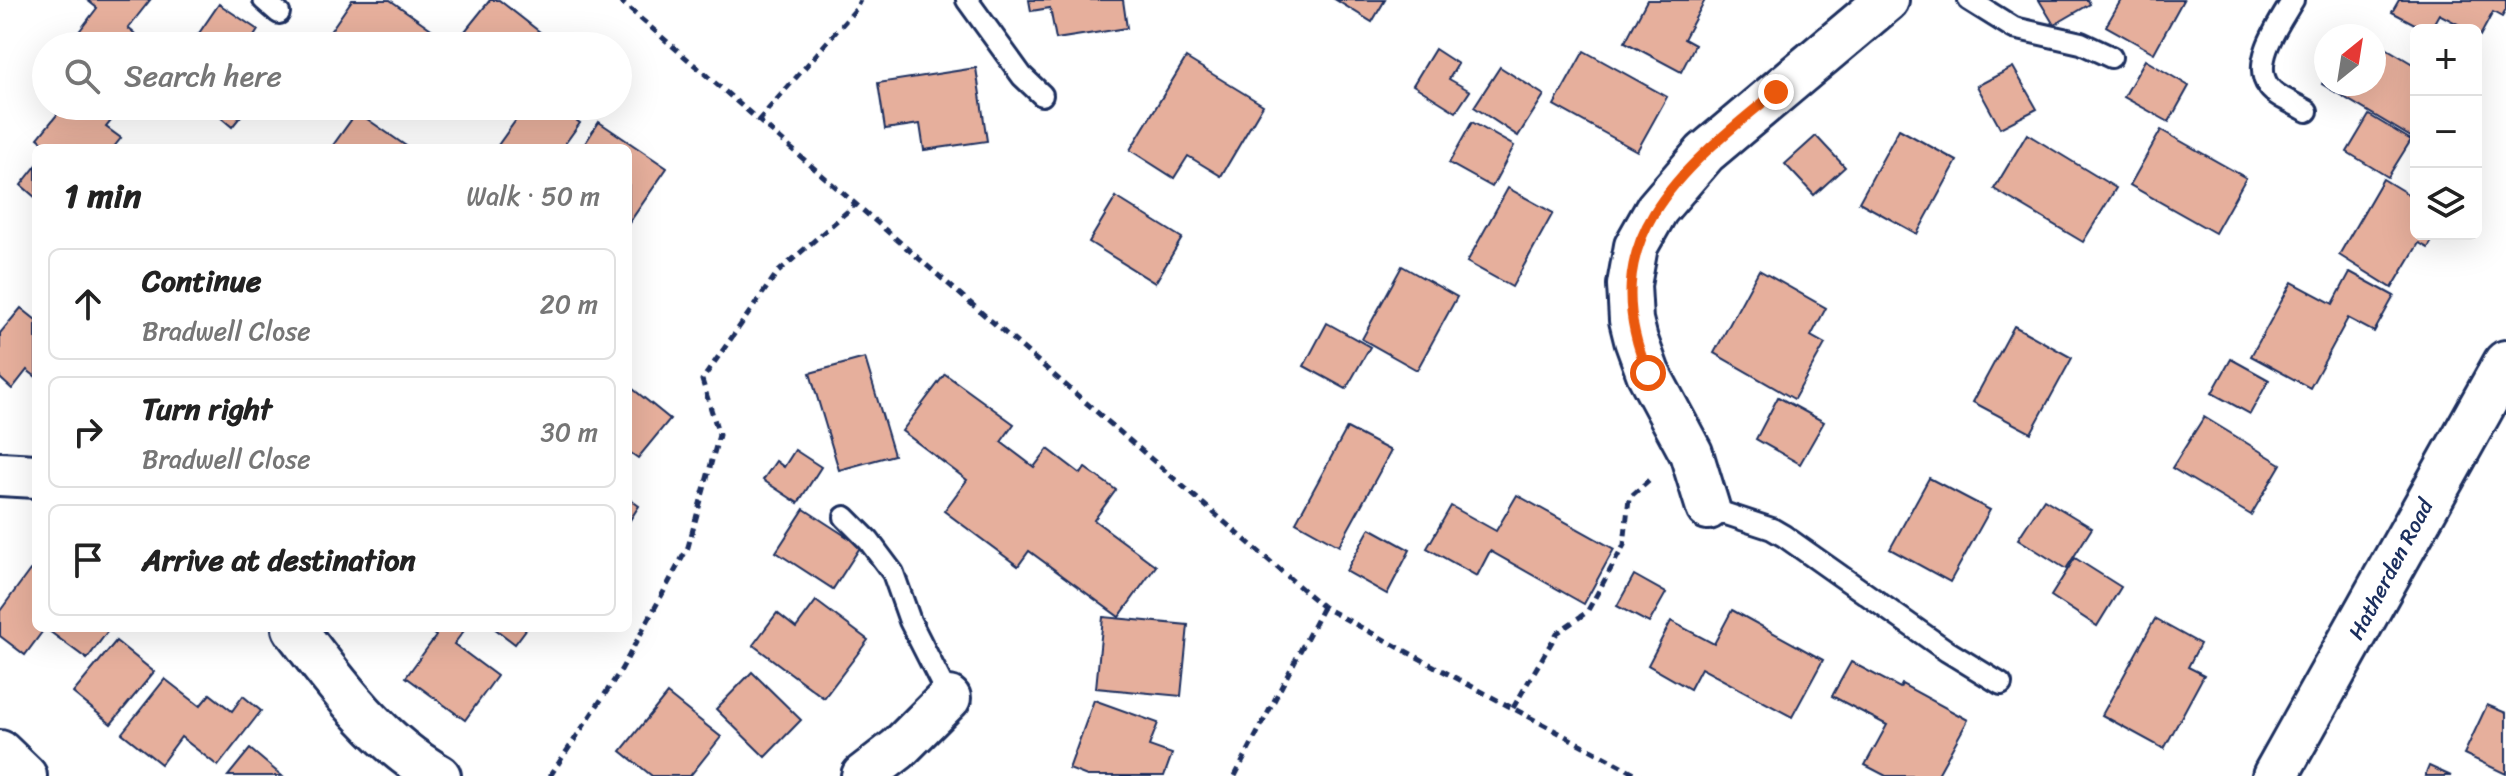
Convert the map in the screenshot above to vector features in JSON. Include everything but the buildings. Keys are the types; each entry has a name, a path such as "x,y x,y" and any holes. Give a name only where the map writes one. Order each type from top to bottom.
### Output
{"street":[{"path":"1708,508 1691,453 1645,365 1631,320 1630,273 1641,234 1657,209 1705,153 1887,0"},
{"name":"Hatherden Road","path":"2275,776 2506,363"},
{"path":"0,474 32,476"},
{"path":"297,632 368,722 405,754 439,776"},
{"path":"863,776 898,749 949,698"},
{"path":"0,752 25,776"}],"lane":[{"path":"967,0 1022,76 1042,95"},
{"path":"1969,0 2014,28 2081,43 2111,57"},
{"path":"2293,0 2266,52 2262,73 2270,90 2307,111"},
{"path":"1708,508 1772,529 1784,536 1947,651 2001,684"},
{"path":"845,517 869,541 893,573 910,621 949,698"}],"path":[{"path":"619,0 1323,607 1640,776"},
{"path":"758,121 856,9 860,0"},
{"path":"550,776 621,670 688,547 719,435 702,380 777,273 856,204"},
{"path":"1513,708 1557,633 1587,612 1624,545 1629,498 1660,470 1678,430"},
{"path":"1235,776 1323,607"}],"route":[{"path":"1648,373 1631,320 1629,285 1641,234 1657,209 1705,153 1776,92"}]}
